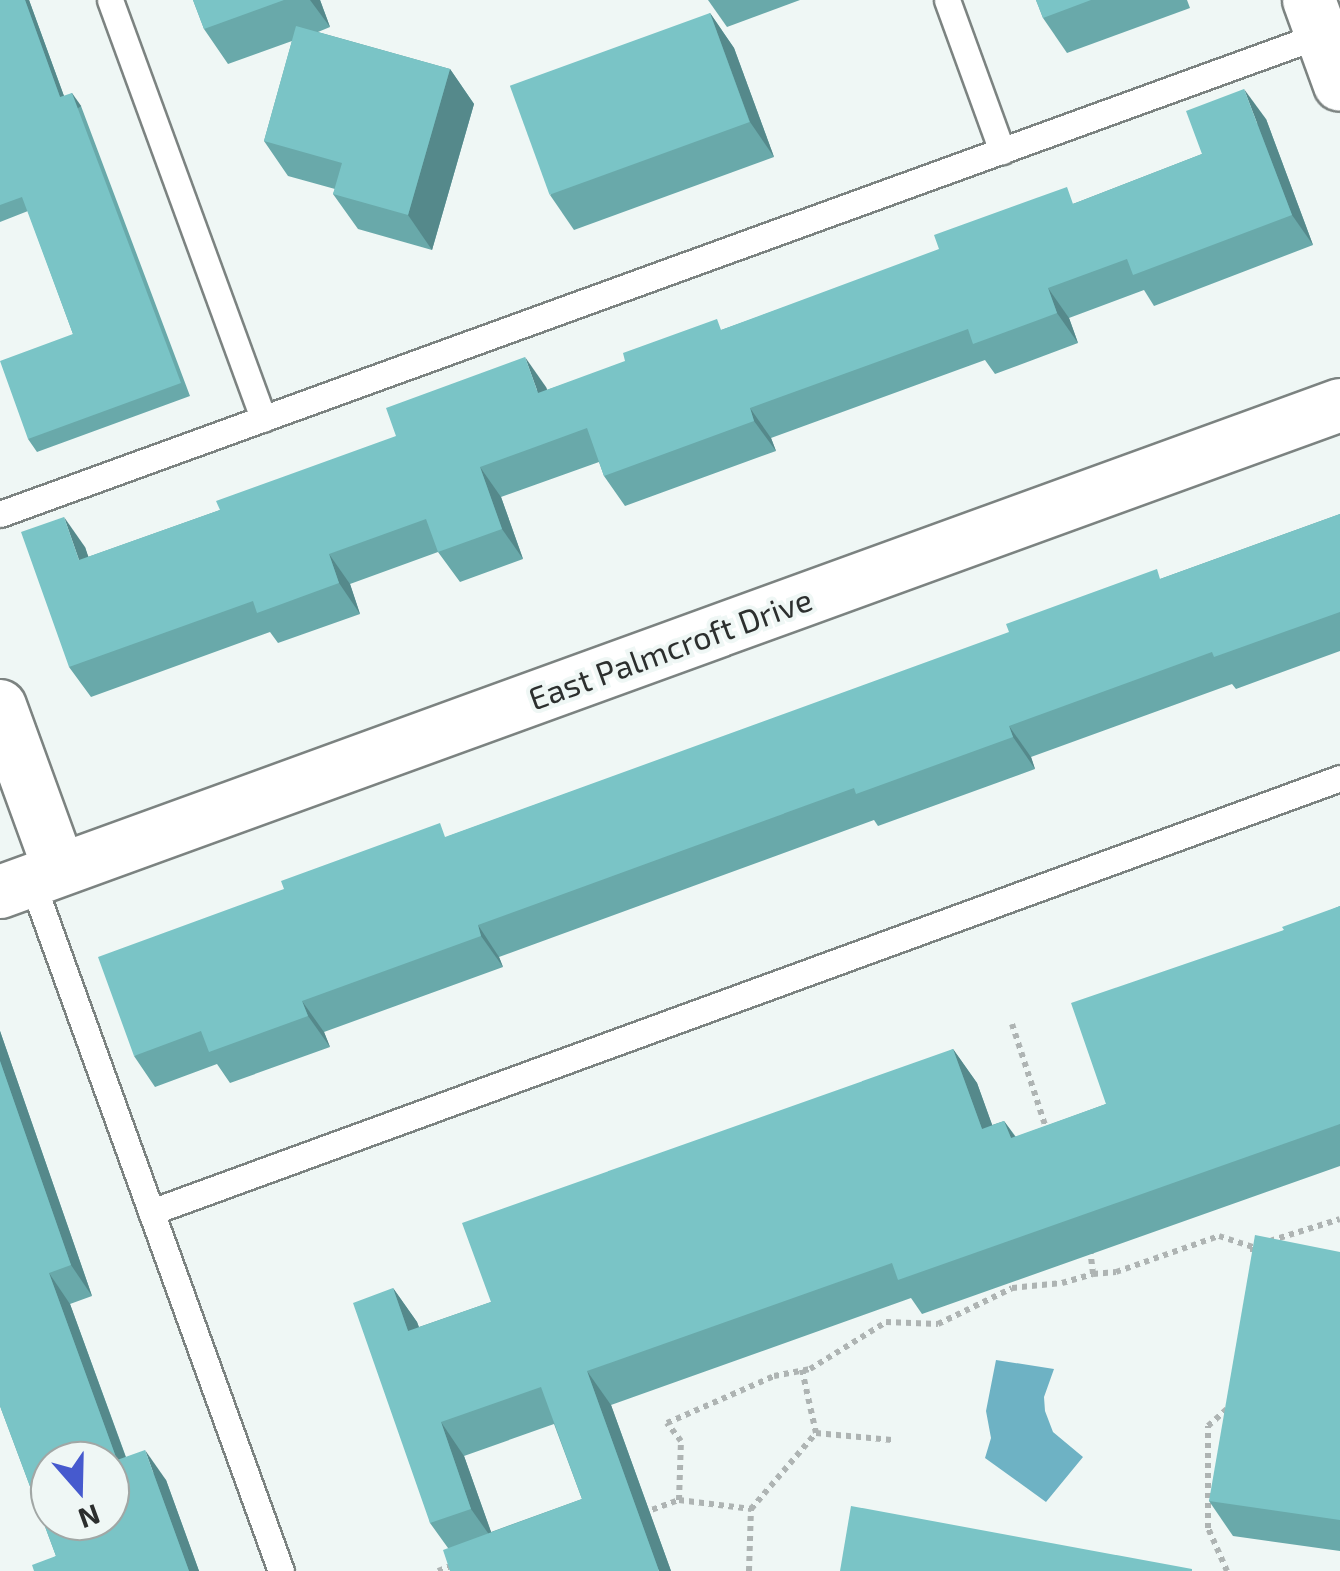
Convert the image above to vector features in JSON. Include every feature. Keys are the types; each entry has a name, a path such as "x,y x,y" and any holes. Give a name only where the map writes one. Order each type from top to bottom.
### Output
{"street":[{"path":"1324,21 1340,85"},
{"name":"East Palmcroft Drive","path":"30,880 1340,405"},
{"path":"0,706 30,880"}],"lane":[{"path":"110,0 263,419"},
{"path":"947,0 1002,151"},
{"path":"0,514 1002,151 1324,21"},
{"path":"151,1212 1340,778"},
{"path":"30,880 281,1571"}],"path":[{"path":"1012,1024 1048,1132"},
{"path":"679,1500 681,1441 668,1423 774,1376 810,1369 886,1322 938,1324 1012,1288 1116,1272 1219,1236 1253,1247 1340,1219"},
{"path":"1088,1240 1094,1274"},
{"path":"1253,1247 1253,1264"},
{"path":"802,1370 816,1433"},
{"path":"1227,1571 1208,1528 1208,1426 1234,1401"},
{"path":"816,1433 892,1440"},
{"path":"749,1571 750,1508 816,1433"},
{"path":"629,1518 679,1500 750,1508"},
{"path":"438,1571 469,1559"}],"water":[{"path":"996,1360 1054,1369 1044,1397 1045,1411 1053,1432 1083,1457 1046,1502 985,1458 991,1438 986,1411"}],"building":[{"path":"0,0 25,0 60,97 72,93 181,383 28,439 0,361 73,334 22,197 0,205"},
{"path":"193,0 284,0 204,29"},
{"path":"1036,0 1091,0 1043,18"},
{"path":"710,13 750,122 550,195 510,86"},
{"path":"296,26 450,69 408,215 333,194 342,163 264,141"},
{"path":"1244,89 1292,215 1133,275 1127,259 1048,288 1057,313 973,344 968,329 750,408 754,421 604,476 587,428 480,467 502,529 438,552 426,519 329,554 339,583 257,613 253,601 69,667 21,532 64,517 79,560 220,510 216,501 396,436 386,408 525,357 538,393 625,361 623,353 717,319 721,330 939,249 934,235 1067,187 1073,204 1202,154 1186,111"},
{"path":"1340,514 1340,612 1214,657 1212,652 1009,726 1013,737 856,794 854,788 478,925 481,936 302,1001 308,1016 209,1052 201,1031 134,1056 98,957 284,889 281,881 440,823 445,837 1009,632 1006,624 1157,569 1160,579"},
{"path":"1340,906 1340,1124 898,1280 892,1263 587,1371 659,1571 450,1571 443,1550 582,1499 541,1387 441,1422 471,1509 430,1523 353,1303 393,1288 408,1331 491,1302 462,1223 953,1049 982,1129 1004,1121 1011,1138 1106,1104 1071,1003 1284,930 1282,927"},
{"path":"0,1061 71,1265 49,1273 110,1441 30,1441 30,1486 0,1406"},
{"path":"1255,1235 1340,1252 1340,1520 1209,1501"},
{"path":"145,1450 189,1571 34,1571 32,1565 56,1556 50,1541 130,1541 130,1455"},
{"path":"851,1506 1192,1569 1192,1571 840,1571"}]}
